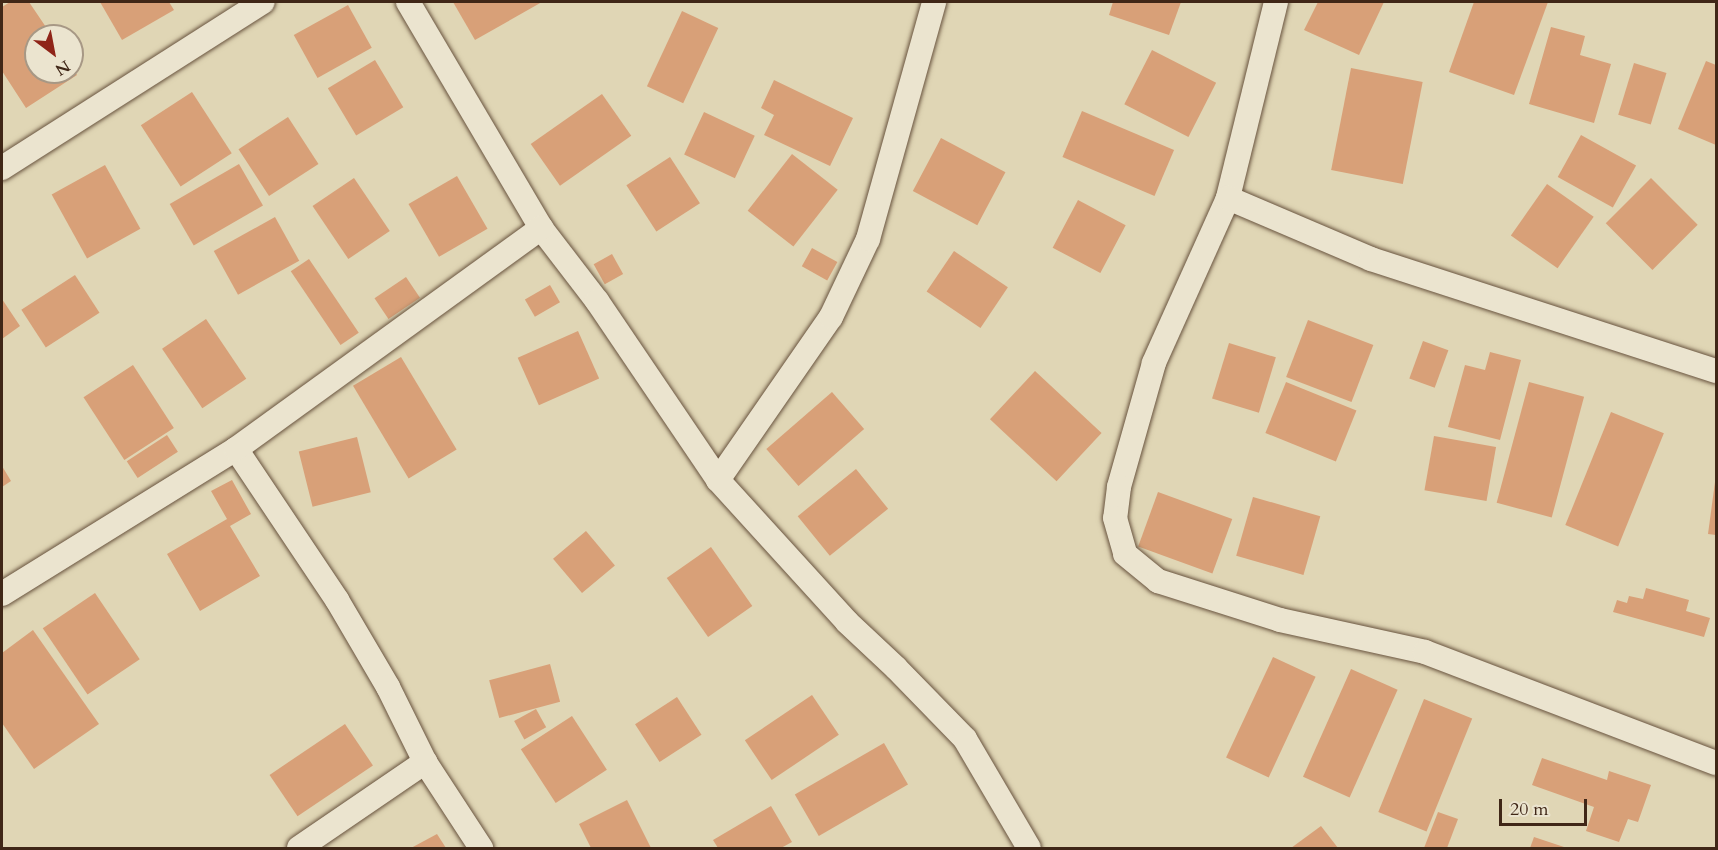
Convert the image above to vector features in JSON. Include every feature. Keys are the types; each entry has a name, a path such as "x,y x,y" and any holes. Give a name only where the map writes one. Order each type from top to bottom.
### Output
{"street":[{"path":"2,168 263,2"},
{"path":"408,2 541,228 597,301 718,480 847,622 896,668 965,739 1029,849"},
{"path":"718,480 831,317 868,239 934,2"},
{"path":"1276,2 1228,198 1154,363 1119,487 1115,518 1125,554 1158,581 1280,620 1425,652 1716,763"},
{"path":"1228,198 1371,259 1716,371"},
{"path":"2,594 236,449 541,228"},
{"path":"236,449 337,600 388,687 425,762 482,849"},
{"path":"300,849 425,762"}],"building":[{"path":"10,2 29,2 44,24 24,24 24,84 63,84 26,108 2,71 2,7"},
{"path":"100,2 169,2 174,10 122,40"},
{"path":"453,2 542,2 475,40"},
{"path":"1113,2 1181,2 1169,35 1109,15"},
{"path":"1318,2 1384,2 1359,55 1304,30"},
{"path":"1474,2 1548,2 1514,95 1449,72"},
{"path":"348,5 372,48 318,78 294,35"},
{"path":"682,11 718,28 683,103 647,86"},
{"path":"1551,27 1585,36 1580,55 1611,64 1594,123 1529,104"},
{"path":"1152,50 1216,83 1188,137 1124,104"},
{"path":"375,60 403,107 356,135 328,88"},
{"path":"1706,61 1716,65 1716,145 1678,129"},
{"path":"1634,63 1667,73 1651,125 1618,115"},
{"path":"1351,68 1423,82 1403,184 1331,170"},
{"path":"774,80 853,118 830,166 764,135 774,115 761,108"},
{"path":"192,92 232,153 181,186 141,125"},
{"path":"602,94 631,136 560,186 531,144"},
{"path":"1082,111 1174,150 1155,196 1062,157"},
{"path":"704,112 755,136 735,178 684,155"},
{"path":"288,117 318,164 269,196 239,149"},
{"path":"1581,135 1636,166 1613,208 1558,177"},
{"path":"941,138 1005,172 977,225 913,191"},
{"path":"792,154 838,190 793,246 748,211"},
{"path":"670,157 700,203 656,231 626,185"},
{"path":"239,164 263,206 194,246 170,204"},
{"path":"105,165 140,229 87,258 52,195"},
{"path":"457,176 488,229 439,257 409,204"},
{"path":"354,178 390,231 348,259 313,206"},
{"path":"1651,178 1698,225 1652,270 1606,223"},
{"path":"1547,184 1594,217 1558,268 1511,236"},
{"path":"1078,200 1126,225 1100,273 1053,248"},
{"path":"275,217 299,261 238,295 214,251"},
{"path":"812,248 837,262 827,280 802,266"},
{"path":"954,251 1008,287 980,328 927,292"},
{"path":"612,254 623,274 605,284 594,264"},
{"path":"309,259 359,333 341,345 291,271"},
{"path":"75,275 100,313 46,348 21,310"},
{"path":"406,277 420,298 388,319 374,298"},
{"path":"550,285 560,302 535,317 525,300"},
{"path":"2,299 20,326 2,339"},
{"path":"206,319 246,379 202,408 162,349"},
{"path":"1308,320 1373,345 1351,402 1286,377"},
{"path":"578,331 599,379 539,405 518,358"},
{"path":"1423,341 1448,350 1435,388 1409,379"},
{"path":"1229,343 1276,357 1259,413 1212,398"},
{"path":"1490,352 1521,360 1500,440 1448,427 1465,365 1485,370"},
{"path":"401,357 457,450 409,478 353,386"},
{"path":"133,365 174,428 124,460 84,397"},
{"path":"1035,371 1102,433 1057,481 990,419"},
{"path":"1286,382 1356,410 1336,461 1265,433"},
{"path":"1529,382 1584,397 1552,517 1497,503"},
{"path":"832,392 864,429 798,486 766,449"},
{"path":"1611,412 1664,433 1618,546 1565,525"},
{"path":"167,435 178,452 138,478 127,461"},
{"path":"1434,436 1496,447 1486,501 1424,490"},
{"path":"357,437 371,492 313,507 299,452"},
{"path":"2,466 11,481 2,487"},
{"path":"856,469 888,509 830,556 798,516"},
{"path":"232,480 251,514 230,526 260,576 200,611 167,554 227,519 211,491"},
{"path":"1716,482 1716,535 1708,534"},
{"path":"1158,492 1232,519 1212,574 1138,547"},
{"path":"1253,497 1320,516 1303,575 1236,556"},
{"path":"586,531 615,565 582,593 553,559"},
{"path":"711,547 752,606 708,637 667,578"},
{"path":"1646,588 1689,600 1686,611 1710,618 1704,637 1613,612 1617,600 1627,603 1629,596 1643,599"},
{"path":"95,593 140,659 88,695 43,628"},
{"path":"33,630 99,724 34,769 2,723 2,653"},
{"path":"1273,657 1316,677 1269,777 1226,758"},
{"path":"550,664 560,702 499,718 489,680"},
{"path":"1351,669 1398,690 1350,798 1303,777"},
{"path":"812,695 839,735 772,780 745,740"},
{"path":"677,697 702,735 660,762 635,724"},
{"path":"1424,699 1472,718 1427,832 1378,812"},
{"path":"536,709 546,727 524,739 514,721"},
{"path":"572,716 607,770 556,803 521,749"},
{"path":"345,724 373,765 298,816 270,775"},
{"path":"884,743 908,785 819,836 795,794"},
{"path":"1542,758 1607,780 1609,771 1651,785 1638,822 1628,819 1619,842 1586,831 1594,807 1532,785"},
{"path":"627,800 651,848 591,848 579,824"},
{"path":"771,806 792,842 781,848 718,848 713,840"},
{"path":"1438,812 1458,819 1447,848 1424,848"},
{"path":"1321,826 1338,848 1291,848"},
{"path":"437,834 446,848 411,848"},
{"path":"1534,837 1567,848 1530,848"}]}
